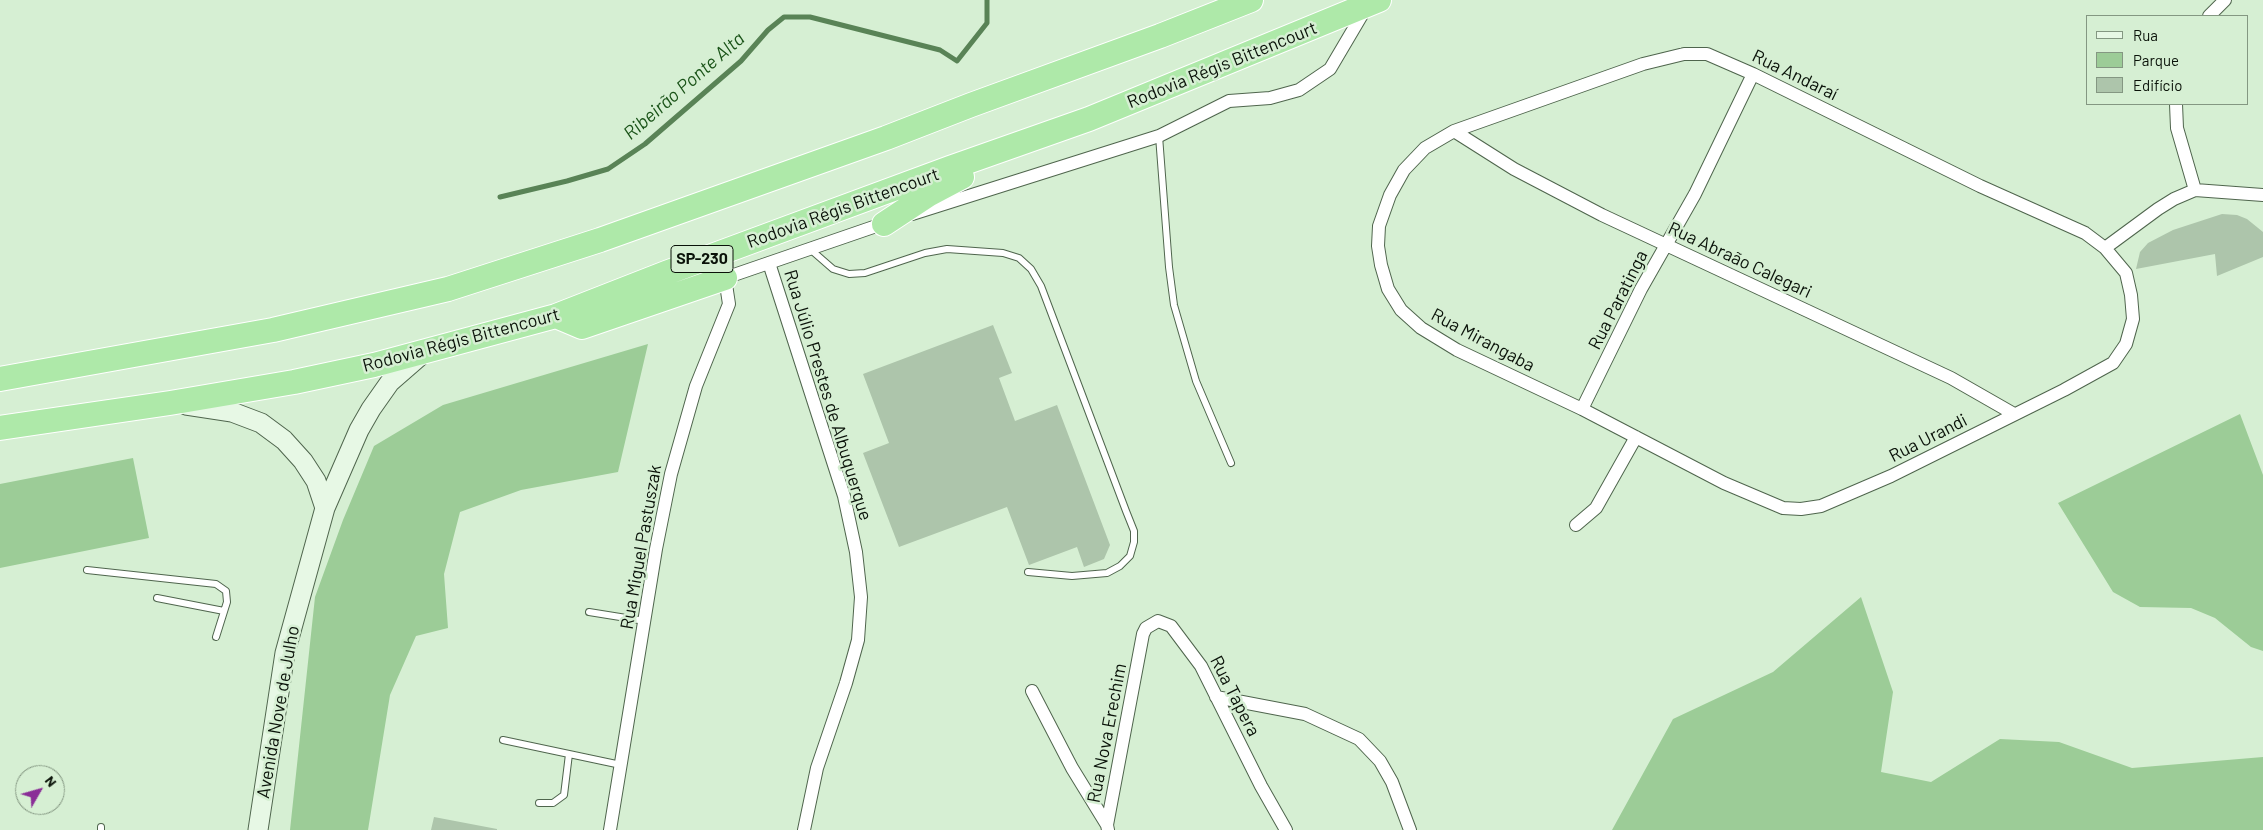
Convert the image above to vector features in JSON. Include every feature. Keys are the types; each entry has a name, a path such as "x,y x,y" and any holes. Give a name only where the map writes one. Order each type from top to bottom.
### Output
{"highway":[{"path":"2,376 273,330 448,289 600,240 886,138 971,104 1160,36 1251,0"},
{"name":"Rodovia Régis Bittencourt","path":"0,428 170,403 294,382 424,353 556,316 666,273 950,168 1089,119 1373,2"},
{"path":"884,224 928,195 961,177 1048,141 1089,119"},
{"path":"556,316 582,327 725,278"}],"main road":[{"name":"Avenida Nove de Julho","path":"258,830 285,653 325,508 347,456 371,409 390,382 424,353"},
{"path":"170,403 232,412 261,423 284,440 303,461 316,481 325,508"}],"street":[{"path":"2210,15 2225,0"},
{"path":"725,278 884,224 1159,136 1229,101 1270,98 1299,90 1330,69 1373,2"},
{"name":"Rua Andaraí","path":"1454,131 1643,64 1674,56 1707,54 1753,74 1980,186 2084,233 2105,248"},
{"name":"Rua Paratinga","path":"1582,409 1641,289 1695,194 1753,74"},
{"path":"2176,105 2177,128 2195,190"},
{"name":"Rua Abraão Calegari","path":"1454,131 1514,169 1602,215 1951,378 2014,414"},
{"name":"Rua Mirangaba","path":"1454,131 1425,148 1404,170 1390,195 1379,226 1378,246 1388,289 1401,310 1421,328 1457,350 1582,409 1636,437"},
{"path":"2105,248 2158,208 2195,190 2263,195"},
{"name":"Rua Urandi","path":"1636,437 1757,498 1783,508 1801,509 1821,506 1849,495 2113,363 2126,344 2133,319 2131,295 2126,273 2105,248"},
{"name":"Rua Júlio Prestes de Albuquerque","path":"769,263 844,496 856,552 861,597 858,640 846,683 817,768 804,830"},
{"name":"Rua Miguel Pastuszak","path":"610,830 656,549 671,474 696,386 730,304 725,278"},
{"path":"1576,525 1596,508 1636,437"},
{"name":"Rua Tapera","path":"1140,649 1146,628 1158,621 1171,626 1188,646 1201,666 1283,827"},
{"name":"Rua Nova Erechim","path":"1108,827 1140,649"},
{"name":"Rua Nova Erechim","path":"1032,691 1072,768 1108,827"},
{"path":"1216,697 1305,714 1359,739 1380,761 1392,782 1410,830"}],"lane":[{"path":"1159,136 1169,267 1174,305 1196,381 1231,463"},
{"path":"810,249 833,269 849,274 865,273 925,253 947,249 1002,253 1019,258 1031,269 1044,295 1134,531 1134,542 1130,556 1120,566 1107,574 1072,576 1028,572"},
{"path":"87,570 216,584 226,591 227,602 216,637"},
{"path":"157,598 224,611"},
{"path":"589,612 645,621"},
{"path":"503,740 621,765"},
{"path":"539,803 553,803 564,795 569,754"}],"green space":[{"path":"648,344 618,472 521,490 460,512 444,574 448,628 416,636 390,695 368,830 290,830 315,597 343,520 374,446 443,405"},
{"path":"2240,414 2263,475 2263,651 2251,647 2215,618 2191,608 2140,607 2113,592 2058,503"},
{"path":"133,458 149,538 0,568 0,484"},
{"path":"1861,597 1893,692 1881,772 1931,782 2000,739 2059,742 2132,768 2263,757 2263,830 1612,830 1673,719 1773,672"}],"building":[{"path":"2222,214 2237,215 2247,219 2263,232 2263,257 2217,276 2215,254 2136,269 2140,252 2148,243 2173,230"},
{"path":"993,325 1012,373 999,378 1015,421 1057,405 1110,545 1104,559 1084,567 1077,547 1029,565 1007,507 899,547 863,453 889,443 863,374"},
{"path":"434,817 497,829 497,830 431,830"}],"waterway":[{"name":"Ribeirão Ponte Alta","path":"500,197 608,169 645,144 741,61 768,30 784,17 810,17 940,50 957,61 987,23 987,0"}]}
